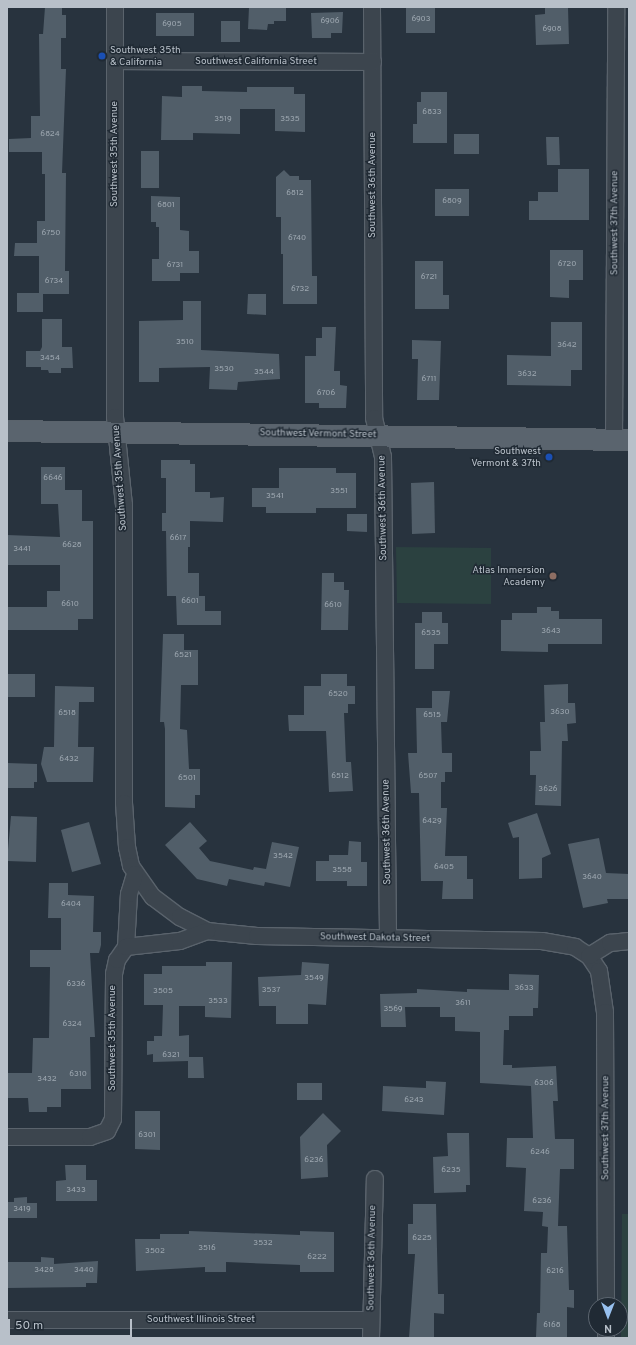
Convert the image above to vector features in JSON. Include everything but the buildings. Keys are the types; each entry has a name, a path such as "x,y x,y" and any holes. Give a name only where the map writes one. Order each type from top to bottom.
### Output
{"main road":[{"name":"Southwest Vermont Street","path":"7,431 378,435 622,440"}],"street":[{"name":"Southwest 35th Avenue","path":"7,1137 90,1136 107,1131 111,1127 113,1110 114,974 117,960 126,947 129,894 135,874 125,832 124,505 117,432 114,61 115,7"},
{"name":"Southwest 36th Avenue","path":"372,7 374,418 383,457 388,938"},
{"name":"Southwest 37th Avenue","path":"616,7 622,440"},
{"name":"Southwest California Street","path":"114,61 373,62"},
{"name":"Southwest Dakota Street","path":"135,874 153,897 180,917 207,931 257,936 554,942 575,947 589,956"},
{"path":"126,947 180,941 207,931"},
{"path":"589,956 610,943 629,941"},
{"name":"Southwest 37th Avenue","path":"589,956 598,971 605,1012 606,1297"},
{"name":"Southwest 36th Avenue","path":"371,1338 375,1179"},
{"name":"Southwest Illinois Street","path":"7,1320 371,1320"}],"green space":[{"path":"396,547 491,548 491,604 397,603"},
{"path":"622,1214 629,1214 629,1338 621,1338 628,1337 628,1297 621,1297"}],"place":[{"name":"Southwest 35th & California","path":"102,56"},
{"name":"Southwest Vermont & 37th","path":"549,457"},
{"name":"Atlas Immersion Academy","path":"553,576"}]}
